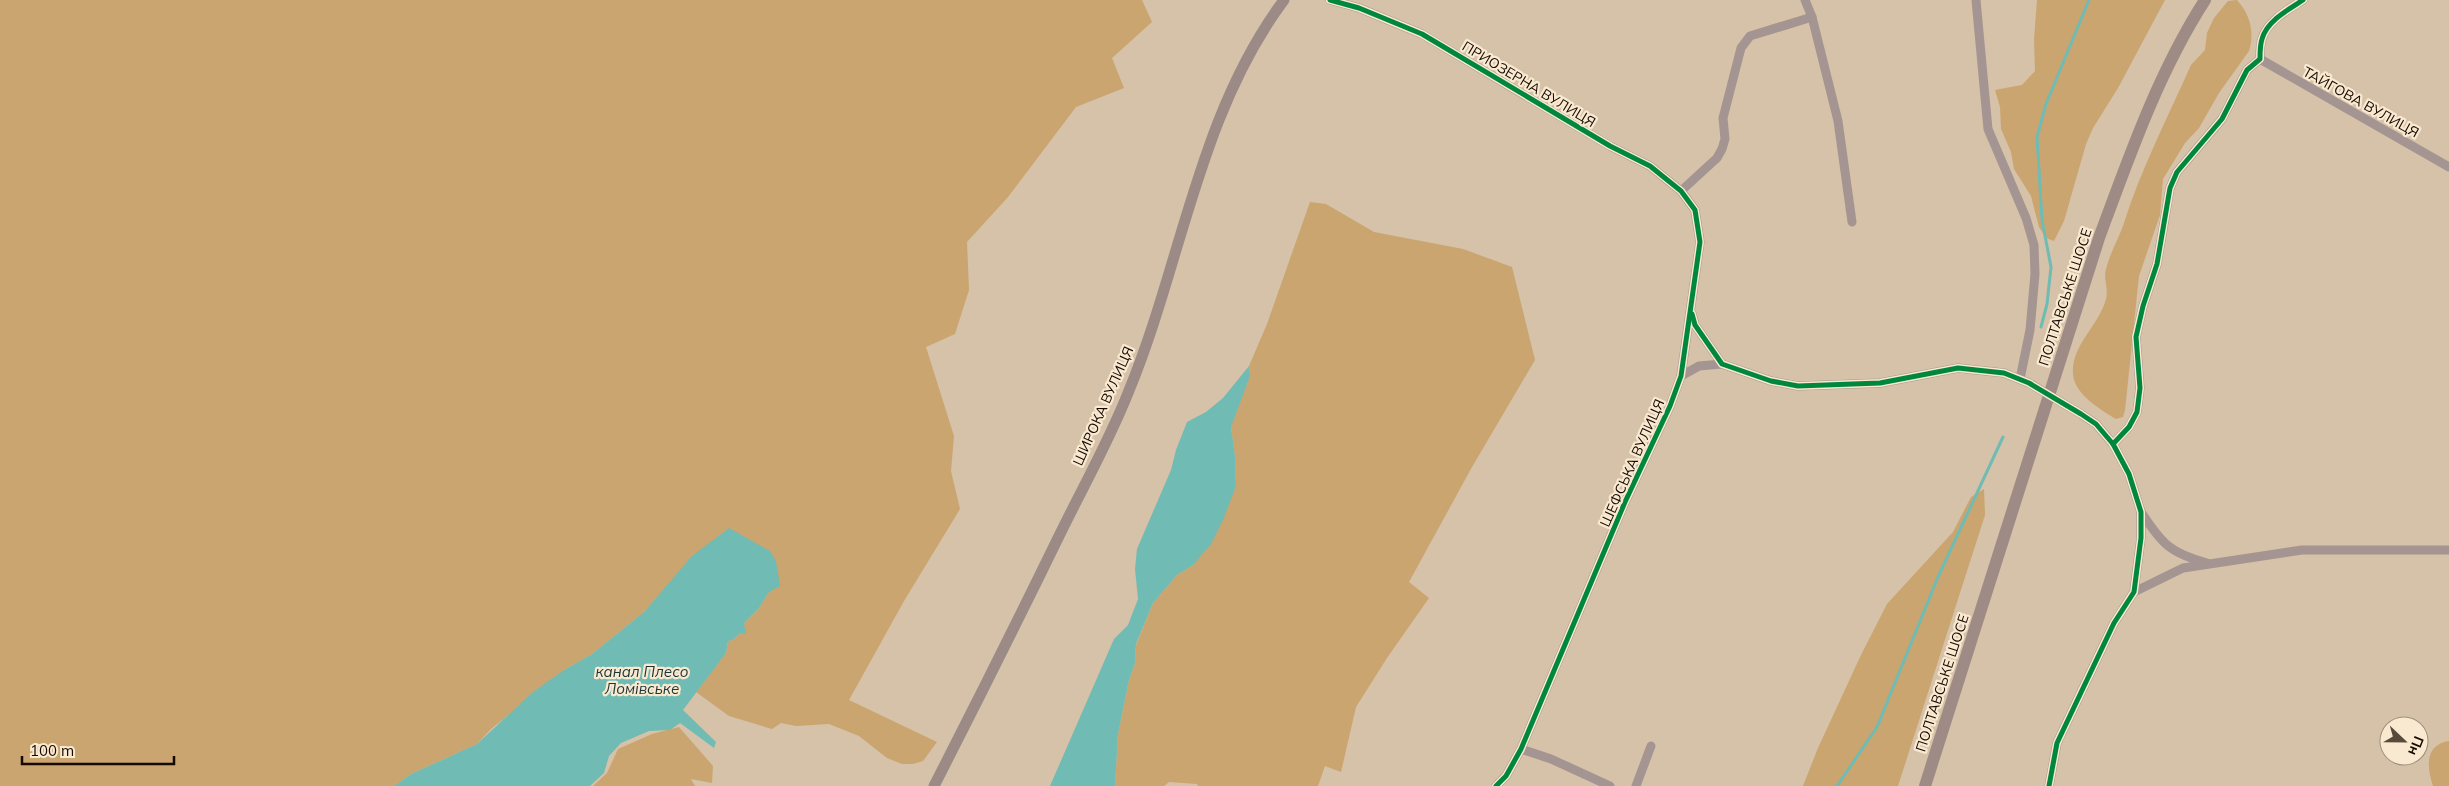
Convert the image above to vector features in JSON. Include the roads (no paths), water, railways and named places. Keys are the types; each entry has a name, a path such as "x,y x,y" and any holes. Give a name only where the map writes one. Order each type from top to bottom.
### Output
{"main road":[{"name":"ШИРОКА ВУЛИЦЯ","path":"934,786 993,671 1128,394 1149,338 1214,131 1232,84 1250,51 1284,0"},
{"name":"ПОЛТАВСЬКЕ ШОСЕ","path":"1925,786 2099,238 2131,150 2173,58 2205,0"}],"street":[{"name":"ПРИОЗЕРНА ВУЛИЦЯ","path":"1330,0 1360,8 1422,34 1610,146 1650,166 1681,190"},
{"path":"1353,0 1360,8"},
{"path":"1805,0 1812,17 1838,121 1852,222"},
{"path":"1976,0 1988,129 2026,218 2034,245 2035,274 2030,330 2020,379"},
{"path":"2113,444 2129,427 2137,412 2140,388 2136,337 2143,306 2157,264 2170,188 2177,172 2222,119 2247,70 2260,59 2262,38 2266,30 2279,16 2303,0"},
{"path":"1681,190 1717,158 1722,149 1725,139 1723,118 1741,48 1745,41 1750,36 1812,17"},
{"name":"ТАЙГОВА ВУЛИЦЯ","path":"2260,59 2449,167"},
{"name":"ШЕФСЬКА ВУЛИЦЯ","path":"1496,786 1506,776 1521,749 1625,502 1682,376 1700,242 1695,210 1681,190"},
{"path":"1691,310 1695,325 1722,364"},
{"path":"1682,376 1699,366 1722,364 1771,381 1798,386 1880,383 1958,368 2004,373 2050,394 2096,424 2113,444 2128,474 2141,512 2159,539 2182,556 2212,564"},
{"path":"2049,786 2058,744 2114,624 2134,592 2141,538 2141,512"},
{"path":"2134,592 2183,568 2302,550 2449,550"},
{"path":"1636,786 1650,746"},
{"path":"1521,749 1551,759 1610,786"}],"water":[{"path":"1249,366 1250,376 1231,427 1235,456 1236,486 1223,520 1211,544 1193,565 1177,575 1153,603 1136,644 1135,663 1129,680 1118,734 1115,786 1050,786 1114,639 1128,625 1138,599 1135,569 1137,549 1171,470 1176,450 1187,422 1206,412 1223,398"},
{"name":"канал Плесо Ломівське","path":"729,528 770,551 776,561 780,586 769,592 759,608 744,623 746,634 740,633 733,640 728,641 726,653 683,710 716,742 714,748 680,723 670,730 649,731 621,743 609,756 604,773 590,786 394,786 411,774 477,744 533,692 564,670 592,654 644,612 692,556"}],"waterway":[{"path":"2041,327 2047,304 2051,267 2042,220 2037,137 2046,104 2089,0"},
{"path":"1837,786 1877,727 1938,577 2003,437"}]}
